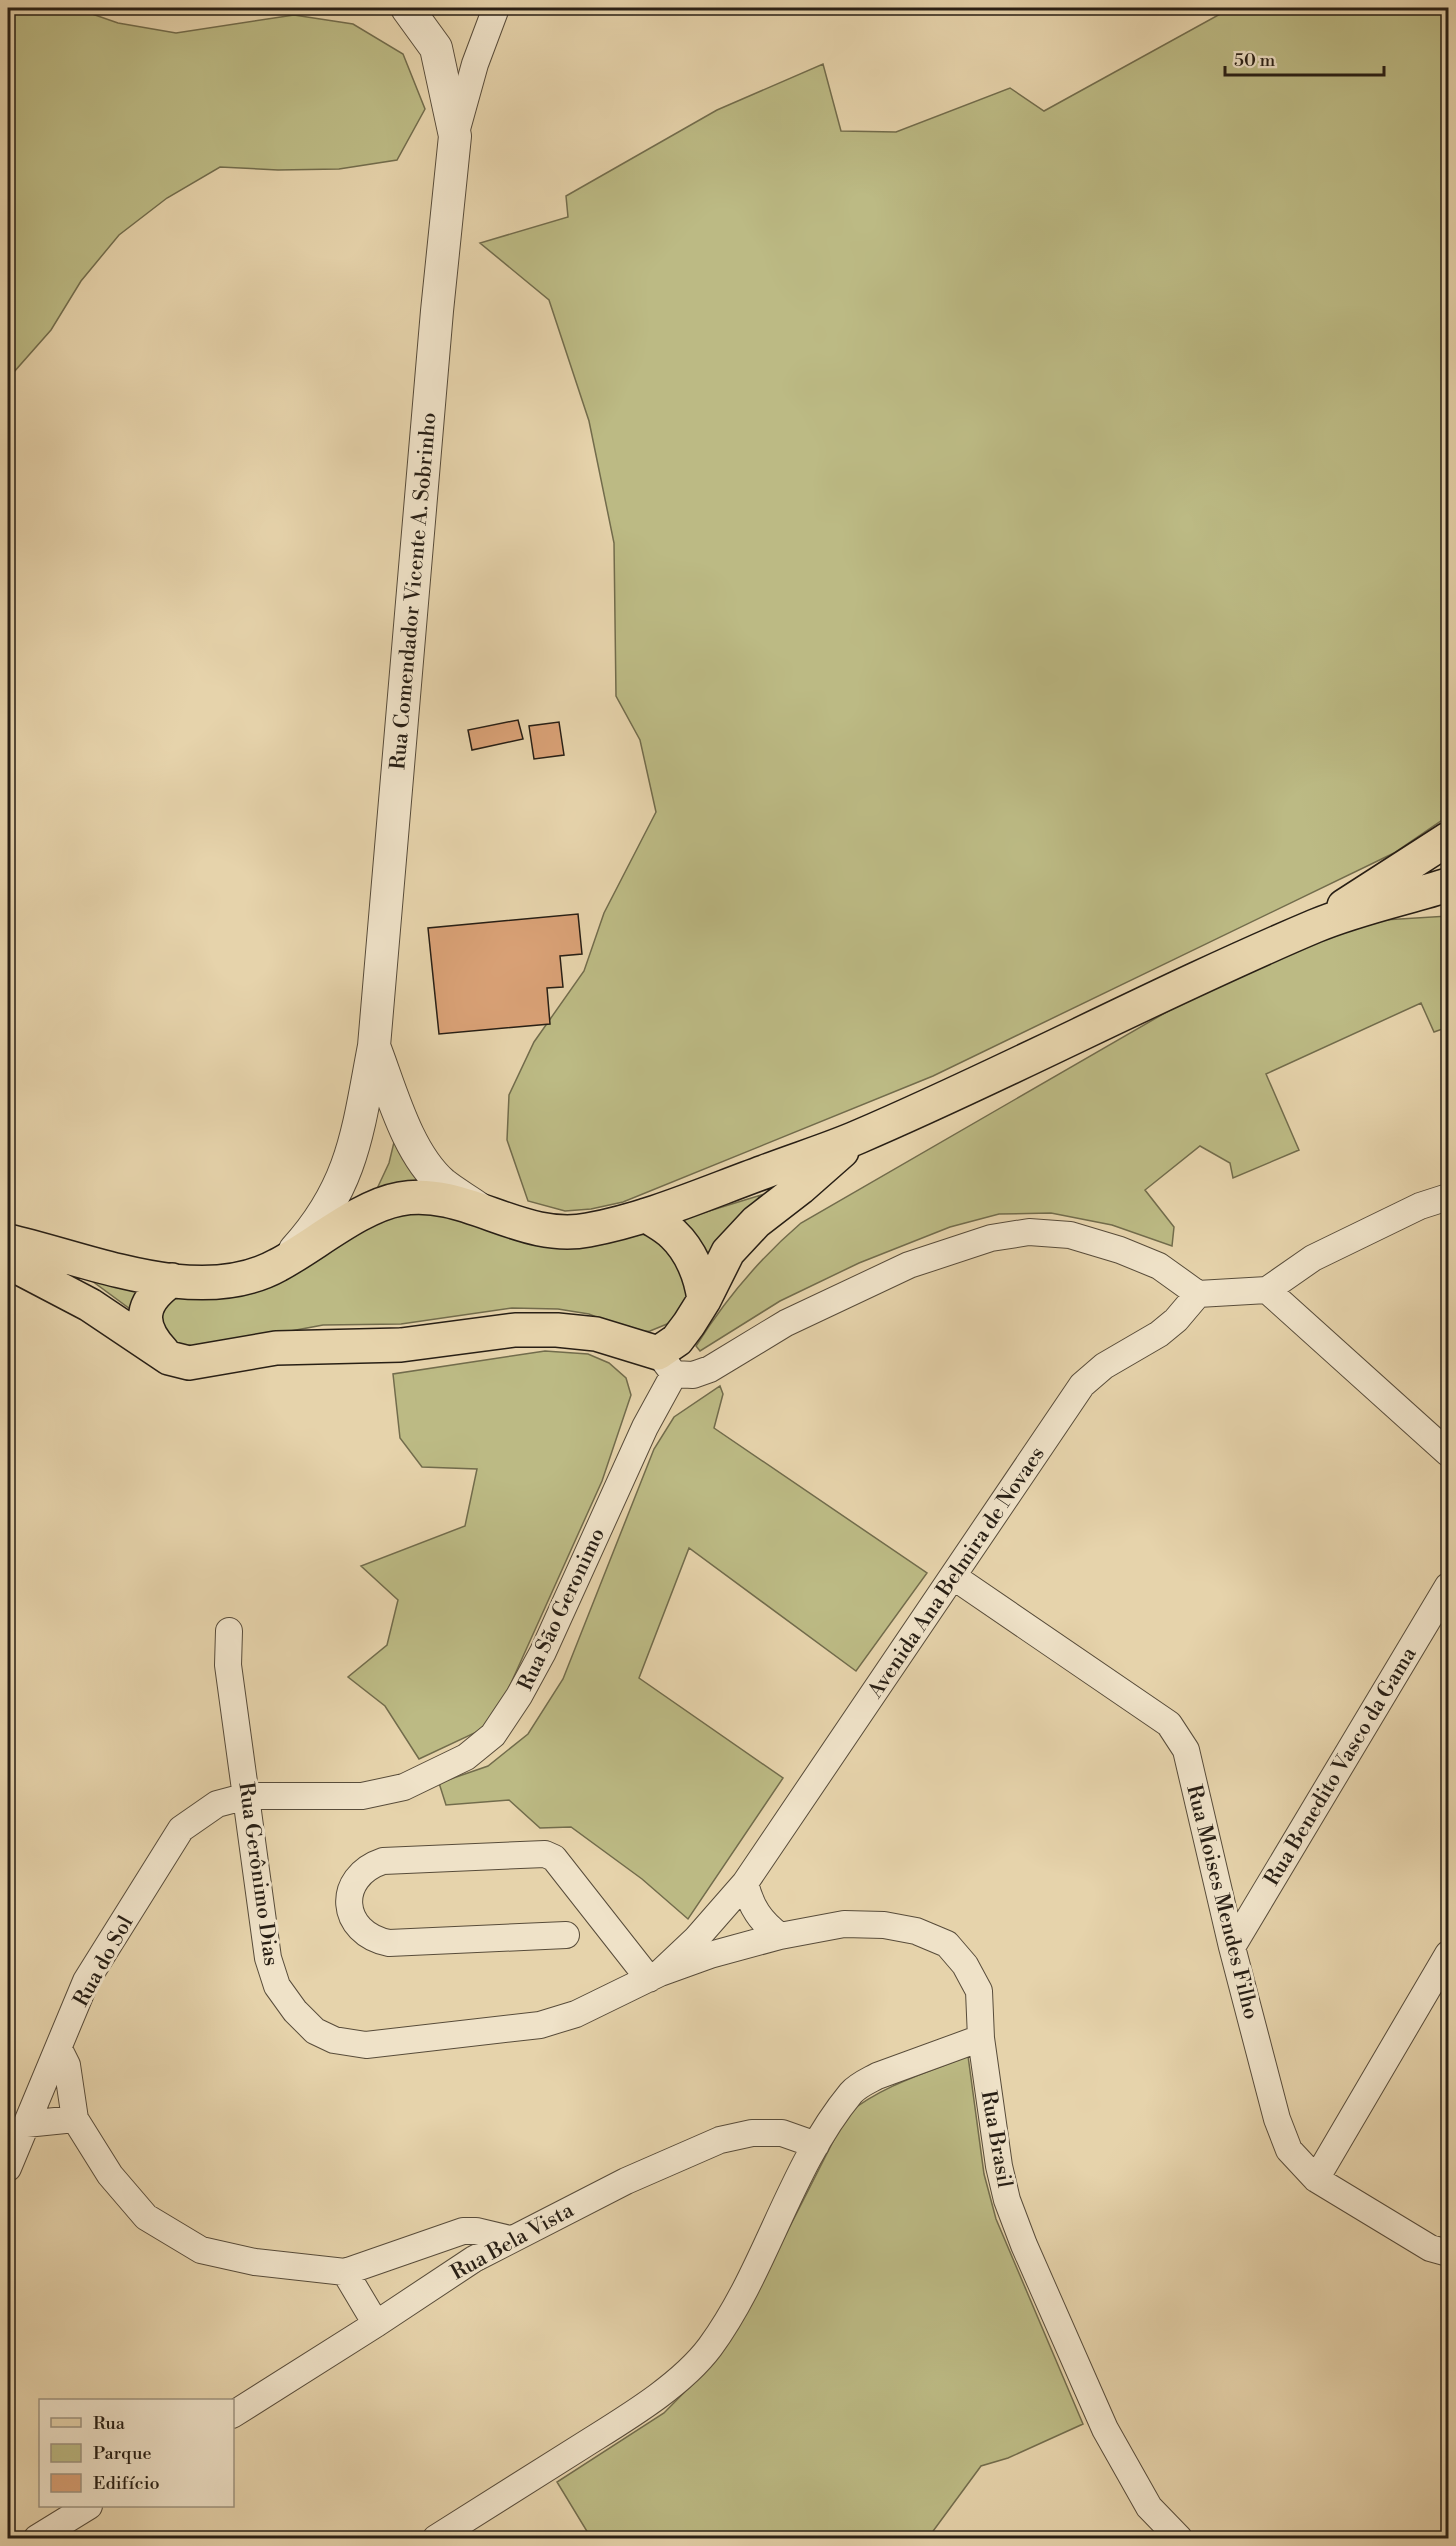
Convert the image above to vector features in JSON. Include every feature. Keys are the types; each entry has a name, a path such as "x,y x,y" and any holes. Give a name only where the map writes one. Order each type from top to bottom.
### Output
{"main road":[{"path":"1319,924 1361,894 1449,839"},
{"path":"8,1241 148,1277 205,1283 250,1278 284,1262 369,1209 396,1200 420,1197 451,1201 525,1227 558,1233 587,1230 646,1215 856,1138 1319,924 1449,885"},
{"path":"8,1262 90,1305 169,1358 189,1363 276,1348 401,1345 514,1330 556,1330 596,1334 666,1363 677,1340 704,1300 728,1252 756,1222 800,1188 856,1138"},
{"path":"646,1215 673,1233 701,1279 704,1300"},
{"path":"169,1358 150,1338 145,1321 148,1303 159,1289 172,1280"}],"street":[{"name":"Rua Comendador Vicente A. Sobrinho","path":"284,1262 316,1227 333,1200 348,1168 358,1130 374,1046 437,311 455,135 436,48 407,8"},
{"path":"455,135 475,64 496,8"},
{"path":"374,1046 406,1128 425,1163 443,1183 483,1212"},
{"path":"666,1363 693,1374 710,1369 786,1323 909,1265 991,1238 1029,1232 1070,1235 1120,1250 1160,1266 1198,1293 1267,1290 1312,1258 1420,1206 1449,1197"},
{"path":"1267,1290 1449,1453"},
{"name":"Avenida Ana Belmira de Novaes","path":"654,1976 696,1939 745,1882 954,1577 1082,1385 1104,1366 1159,1335 1176,1320 1198,1293"},
{"name":"Rua São Geronimo","path":"247,1796 362,1796 404,1787 466,1757 493,1735 519,1696 543,1652 645,1426 666,1363"},
{"name":"Rua Moises Mendes Filho","path":"954,1577 1169,1724 1186,1750 1232,1947 1277,2119 1289,2150 1316,2179 1430,2248 1449,2253"},
{"name":"Rua Benedito Vasco da Gama","path":"1232,1947 1449,1586"},
{"name":"Rua Gerônimo Dias","path":"229,1631 228,1665 268,1958 277,1986 295,2011 315,2031 334,2040 366,2045 540,2025 576,2014 654,1976"},
{"name":"Rua do Sol","path":"8,2168 86,1981 182,1829 218,1804 247,1796"},
{"path":"566,1935 389,1943 376,1940 359,1929 350,1911 349,1898 352,1885 360,1874 370,1865 383,1861 544,1854 554,1858 654,1976"},
{"path":"745,1882 756,1913 765,1925 780,1936"},
{"name":"Rua Brasil","path":"654,1976 710,1955 780,1936 844,1924 884,1925 916,1931 947,1944 965,1965 979,1991 981,2038 999,2166 1007,2200 1024,2245 1106,2429 1149,2507 1179,2538"},
{"path":"1316,2179 1449,1954"},
{"path":"436,2538 643,2408 676,2381 709,2348 750,2280 816,2145 852,2092 862,2084 981,2038"},
{"path":"59,2049 67,2066 75,2119 110,2175 146,2217 201,2250 255,2262 345,2272 464,2231 476,2231 510,2239"},
{"path":"26,2124 75,2119"},
{"name":"Rua Bela Vista","path":"234,2414 474,2259 626,2181 720,2140 752,2133 782,2133 816,2145"},
{"path":"345,2272 376,2324"},
{"path":"37,2538 87,2507"}],"green space":[{"path":"8,8 75,8 118,23 176,33 294,15 353,24 403,54 425,109 397,160 339,169 278,170 220,167 167,198 119,235 81,281 51,330 13,373 8,375"},
{"path":"1231,8 1448,8 1448,816 1394,853 933,1076 623,1202 591,1209 565,1211 528,1201 507,1140 509,1095 534,1042 584,971 604,913 656,812 640,740 616,696 614,543 589,421 549,300 480,243 568,217 566,196 717,110 823,64 841,131 896,132 1010,88 1044,111"},
{"path":"1448,916 1448,1027 1434,1032 1421,1003 1266,1074 1299,1150 1233,1178 1230,1163 1200,1146 1145,1190 1174,1227 1172,1246 1112,1225 1051,1213 999,1214 950,1227 859,1263 780,1301 700,1351 696,1346 744,1281 801,1223 1319,924"},
{"path":"395,1138 429,1186 375,1193 389,1163"},
{"path":"761,1195 745,1213 709,1274 670,1223"},
{"path":"409,1209 648,1235 668,1244 688,1293 682,1310 667,1324 650,1331 633,1332 589,1314 558,1309 512,1308 401,1324 323,1325 189,1350 178,1348 158,1330 163,1303 368,1221"},
{"path":"77,1270 147,1289 137,1314"},
{"path":"545,1351 588,1354 609,1363 626,1378 631,1395 602,1481 498,1712 481,1730 419,1759 385,1706 348,1677 387,1645 398,1600 361,1566 465,1526 477,1469 422,1467 400,1438 393,1374"},
{"path":"720,1386 723,1394 714,1428 927,1573 856,1671 689,1548 639,1678 783,1778 688,1919 642,1879 571,1827 540,1828 509,1800 446,1805 439,1783 488,1766 528,1734 563,1679 654,1449 674,1417"},
{"path":"968,2056 984,2174 996,2219 1083,2424 1008,2458 981,2466 928,2538 591,2538 557,2482 664,2413 714,2362 749,2307 847,2114 890,2087"}],"building":[{"path":"518,720 523,739 472,750 468,730"},
{"path":"559,722 564,755 534,759 529,726"},
{"path":"578,914 582,954 560,956 563,987 547,988 550,1024 439,1034 428,928"}]}
